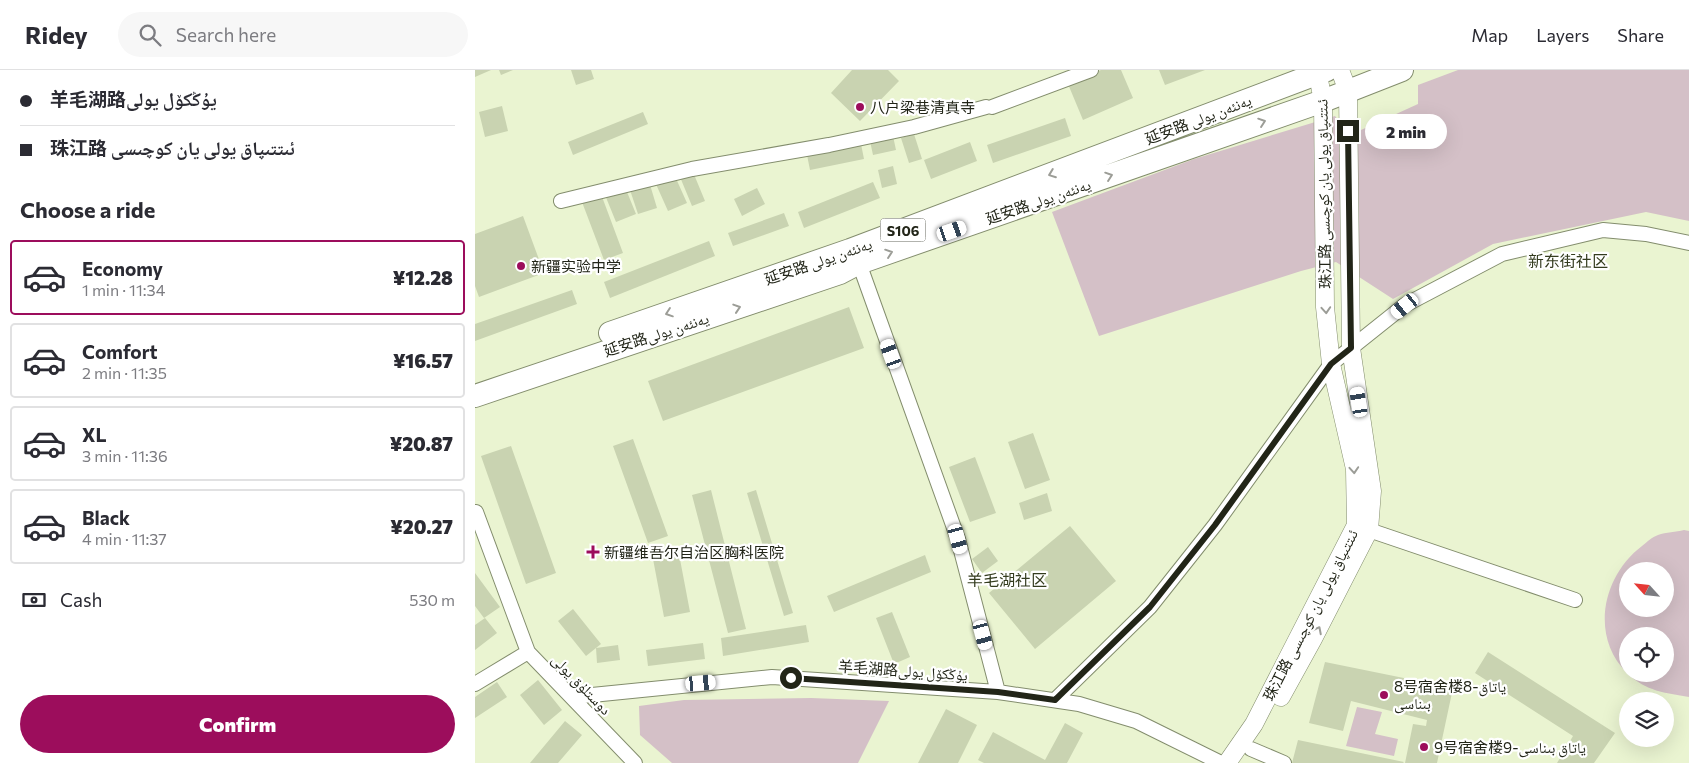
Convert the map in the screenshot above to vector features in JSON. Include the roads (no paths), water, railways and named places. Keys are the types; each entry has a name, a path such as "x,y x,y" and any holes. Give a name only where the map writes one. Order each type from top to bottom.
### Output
{"main road":[{"name":"延安路يەنئەن يولى","path":"475,396 841,273 859,263 1323,101 1402,70"},
{"name":"延安路 يەنئەن يولى","path":"475,381 850,250 1321,71"}],"street":[{"path":"561,200 692,169 829,145 905,129 989,107 1091,70"},
{"name":"珠江路 ئىتتىپاق يولى يان كوچىسى","path":"1246,756 1313,639 1362,528 1372,491 1351,348 1347,91 1341,70"},
{"name":"珠江路 ئىتتىپاق يولى يان كوچىسى","path":"1227,763 1254,724 1362,528 1355,469 1331,364 1325,307 1321,71"},
{"path":"1055,700 1150,607 1215,525 1331,364 1405,306 1502,254 1603,230 1646,234 1689,243"},
{"path":"859,263 958,539 998,692"},
{"path":"475,512 529,652 475,684"},
{"path":"1362,528 1575,600"},
{"name":"دوستلۇق يولى","path":"529,652 635,763"},
{"name":"羊毛湖路يۇڭكۆل يولى","path":"572,697 772,677 998,692 1079,704 1136,722 1221,763"},
{"path":"1246,756 1284,763"}],"place":[{"name":"八户梁巷清真寺","path":"860,107"},
{"name":"新疆实验中学","path":"521,266"},
{"name":"新疆维吾尔自治区胸科医院","path":"593,552"},
{"name":"8号宿舍楼8-ياتاق بىناسى","path":"1384,695"},
{"name":"9号宿舍楼9-ياتاق بىناسى","path":"1424,747"}],"district":[{"name":"新东街社区","path":"1568,260"},
{"name":"羊毛湖社区","path":"1007,579"}]}
